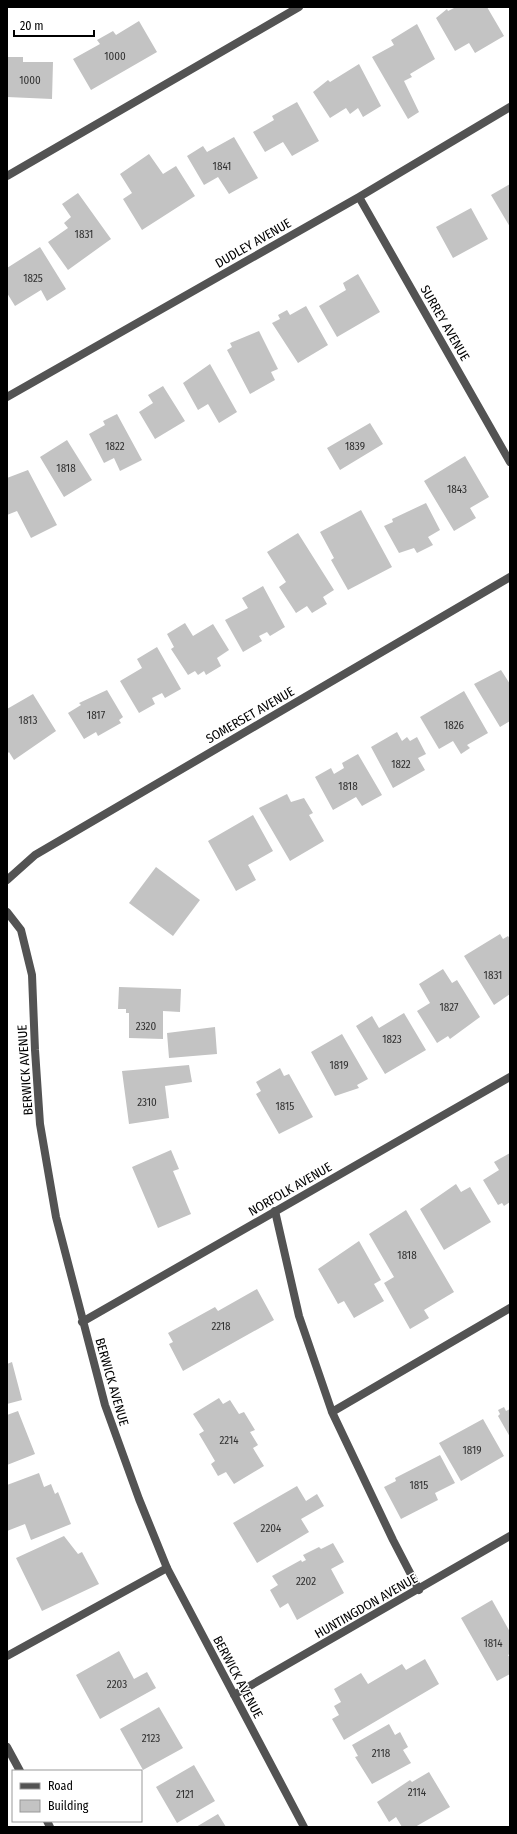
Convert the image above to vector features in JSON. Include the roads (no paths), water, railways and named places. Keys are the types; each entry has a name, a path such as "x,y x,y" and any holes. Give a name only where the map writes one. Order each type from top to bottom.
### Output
{"street":[{"path":"7,176 299,7"},
{"name":"DUDLEY AVENUE","path":"7,397 359,196 510,107"},
{"name":"SURREY AVENUE","path":"359,196 510,462"},
{"name":"SOMERSET AVENUE","path":"7,880 35,855 510,577"},
{"name":"BERWICK AVENUE","path":"7,912 21,930 32,975 40,1124 56,1217 82,1322 105,1405 139,1499 167,1568 304,1827"},
{"name":"NORFOLK AVENUE","path":"82,1322 510,1077"},
{"path":"275,1211 299,1316 332,1412 362,1478 419,1590"},
{"path":"332,1412 510,1308"},
{"name":"HUNTINGDON AVENUE","path":"234,1695 419,1590 510,1536"},
{"path":"7,1656 167,1568"},
{"path":"7,1747 19,1770"}]}
